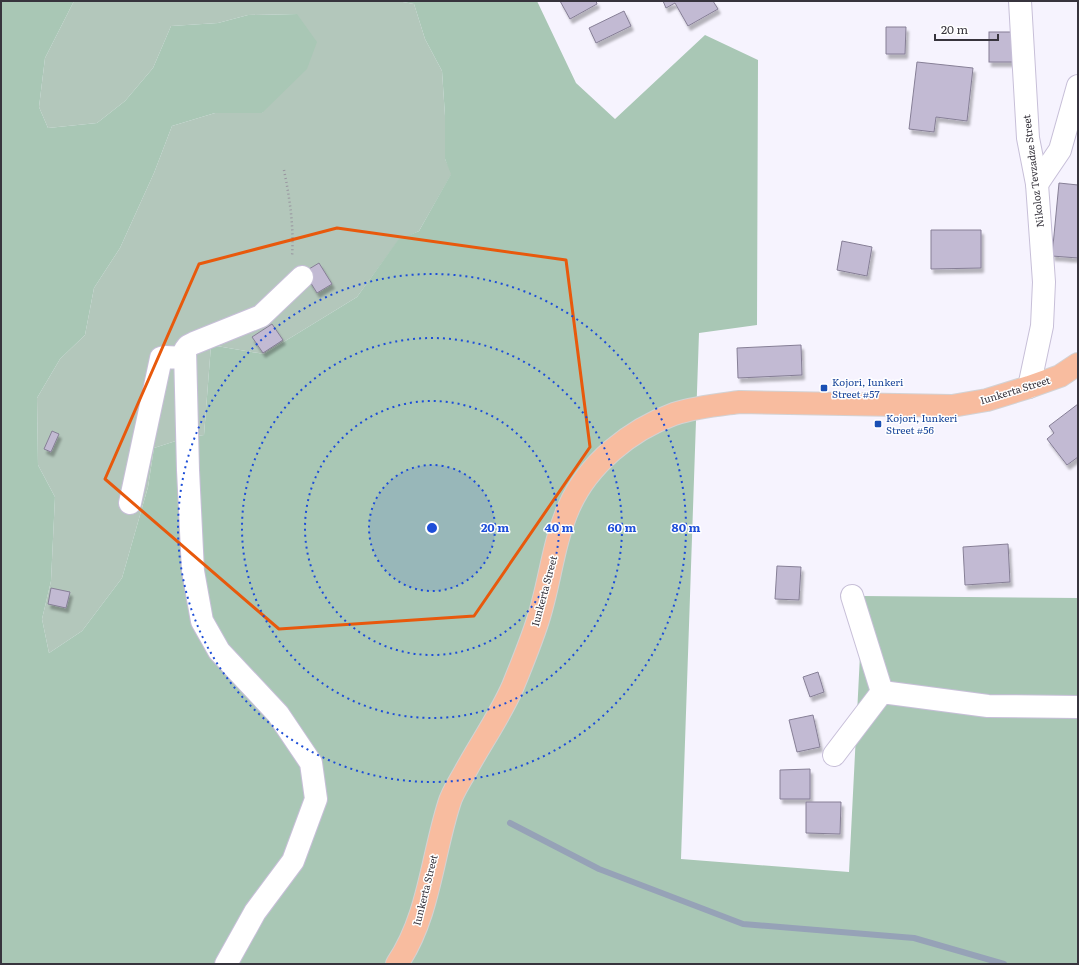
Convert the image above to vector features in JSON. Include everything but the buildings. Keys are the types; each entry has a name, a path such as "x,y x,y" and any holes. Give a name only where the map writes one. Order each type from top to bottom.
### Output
{"main road":[{"name":"Iunkerta Street","path":"397,964 414,935 422,910 439,835 450,799 512,688 538,619 557,540 569,507 583,482 599,462 621,443 648,425 675,414 706,406 740,402 952,406 987,400 1030,387 1060,376 1078,364"}],"street":[{"name":"Nikoloz Tevzadze Street","path":"1020,1 1028,138 1037,184 1044,282 1042,326 1030,387"},
{"path":"1037,184 1060,150 1078,86"},
{"path":"226,964 255,912 293,861 316,799 311,763 278,714 219,651 202,621 194,571 185,350 188,346 260,316 297,268"},
{"path":"130,503 161,358 185,358"},
{"path":"852,596 882,692"},
{"path":"882,692 988,706 1078,707"},
{"path":"834,755 882,692"}],"path":[{"path":"284,170 292,208 297,268"}],"highlighted area":[{"path":"337,228 566,260 590,447 474,616 279,629 105,479 199,264"}],"green space":[{"path":"1,1 74,1 45,58 39,107 48,128 97,123 125,101 153,68 171,26 218,23 248,15 297,14 317,42 307,69 262,113 215,113 172,126 154,173 120,248 94,288 85,335 60,359 37,398 38,465 55,497 51,581 42,619 49,653 82,631 122,578 148,487 154,448 188,437 204,435 211,345 264,354 357,297 398,240 419,231 451,174 445,159 445,116 442,71 425,39 414,4 397,1 537,1 576,83 615,119 705,35 758,60 757,325 699,333 681,859 849,872 863,596 1078,598 1078,964 1,964"},
{"path":"74,1 397,1 414,4 425,39 442,71 445,116 445,159 452,173 419,231 398,241 357,297 264,354 211,345 204,435 188,437 154,448 148,487 122,578 82,631 49,653 42,619 51,581 55,497 38,465 37,398 60,359 85,335 94,288 120,248 154,173 172,126 215,113 262,113 297,14 248,15 218,23 171,26 153,68 125,101 97,123 48,128 39,107 45,58"}],"waterway":[{"path":"510,823 599,869 743,924 914,938 1004,964"}],"place":[{"name":"Kojori, Iunkeri Street #57","path":"824,388"},
{"name":"Kojori, Iunkeri Street #56","path":"878,424"}]}
